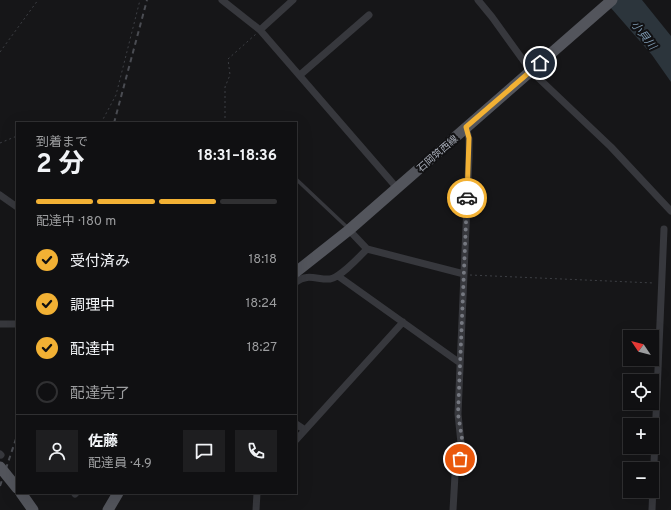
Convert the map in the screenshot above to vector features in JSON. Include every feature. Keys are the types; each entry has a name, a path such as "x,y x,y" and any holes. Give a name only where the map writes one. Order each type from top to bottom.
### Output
{"main road":[{"name":"石岡筑西線","path":"297,271 349,230 612,0"},
{"path":"0,467 16,487"},
{"path":"22,494 33,510"},
{"path":"108,510 117,494"}],"street":[{"path":"222,0 260,30 397,188"},
{"path":"260,30 293,0"},
{"path":"478,0 492,17 530,71 610,147 671,211"},
{"path":"300,75 369,15"},
{"path":"453,510 455,475 463,445 458,414 469,156 469,138 466,127"},
{"path":"0,195 16,206"},
{"path":"652,510 664,228"},
{"path":"349,230 367,249 464,274"},
{"path":"297,281 300,279 311,277 330,279 338,276 367,249"},
{"path":"338,276 460,364"},
{"path":"297,439 403,322"},
{"path":"0,324 16,324"},
{"path":"297,425 305,430"},
{"path":"256,510 257,494"}],"lane":[{"path":"297,180 349,230"}],"path":[{"path":"0,52 38,0"},
{"path":"102,122 116,95 140,0"},
{"path":"225,122 225,87 230,75 228,59 260,30"},
{"path":"0,143 16,136"},
{"path":"464,274 662,283"}],"water":[{"name":"小貝川","path":"604,0 642,0 671,36 671,82 652,55"}],"railway":[{"path":"114,122 147,0"},
{"path":"0,486 16,439"}],"way so far":[{"path":"460,459 463,445 458,414 467,198"}],"route":[{"path":"467,198 469,138 466,127 540,63"}]}
